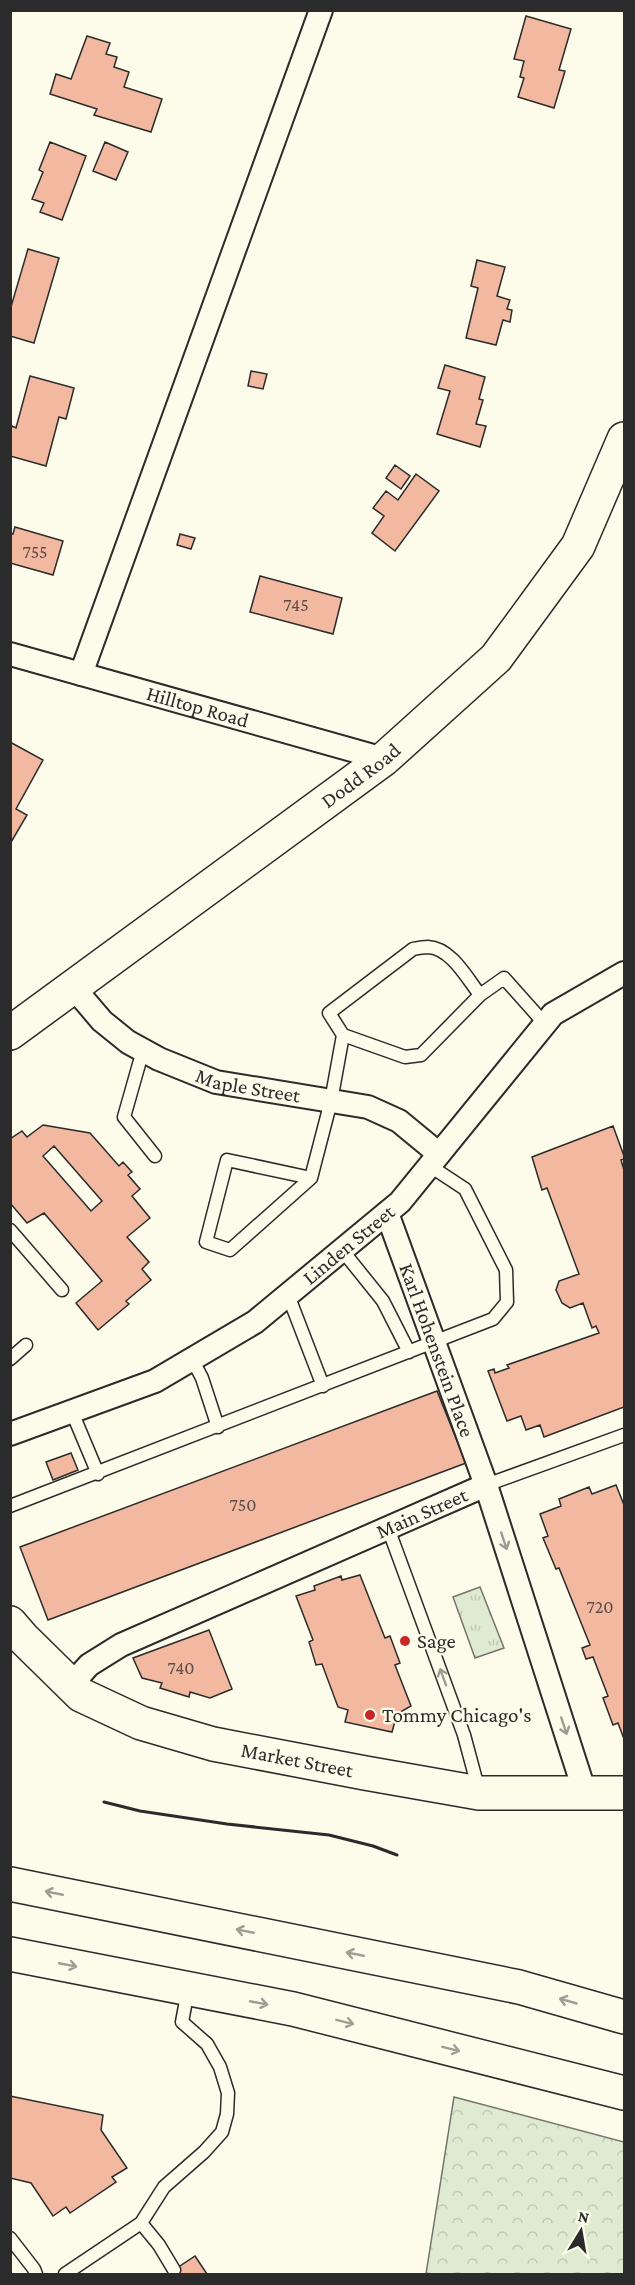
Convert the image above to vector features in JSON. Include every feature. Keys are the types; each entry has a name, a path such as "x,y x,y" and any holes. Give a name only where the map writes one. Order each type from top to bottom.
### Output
{"main road":[{"name":"Dodd Road","path":"10,1033 384,759 496,658 578,546 624,439"},
{"name":"Market Street","path":"10,1623 81,1695 141,1723 213,1744 479,1792 624,1793"},
{"path":"10,1884 519,1987 624,2017"},
{"path":"10,1954 297,2010 624,2093"}],"street":[{"path":"81,674 321,10"},
{"name":"Hilltop Road","path":"10,654 384,759"},
{"name":"Linden Street","path":"10,1434 155,1381 255,1322 400,1202 553,1014 624,973"},
{"name":"Maple Street","path":"73,987 102,1021 129,1042 159,1059 216,1082 368,1107 399,1121 435,1160"},
{"name":"Karl Hohenstein Place","path":"387,1213 486,1485"},
{"name":"Main Street","path":"71,1685 89,1665 121,1645 486,1485 585,1793"}],"lane":[{"path":"480,995 453,961 441,951 428,947 413,949 329,1013 343,1035 405,1057 421,1055 480,995 504,978 545,1024"},
{"path":"311,1178 227,1160 206,1242 230,1250 311,1178 332,1101 343,1035"},
{"path":"143,1050 124,1117 155,1156"},
{"path":"10,1506 98,1474 493,1319 507,1302 506,1270 465,1189 435,1160"},
{"path":"10,1230 62,1290"},
{"path":"342,1250 382,1301 409,1352"},
{"path":"288,1295 323,1386"},
{"path":"10,1359 26,1345"},
{"path":"192,1359 202,1378 218,1427"},
{"path":"72,1412 98,1474"},
{"path":"486,1485 624,1436"},
{"path":"388,1528 464,1735 479,1792"},
{"path":"65,2274 141,2223 164,2187 204,2152 222,2132 227,2114 228,2093 220,2067 207,2044 182,2022 189,1989"},
{"path":"141,2223 174,2270"},
{"path":"10,2238 36,2274"}],"green space":[{"path":"480,1587 504,1648 475,1658 453,1597"},
{"path":"454,2097 624,2142 624,2274 426,2274"}],"building":[{"path":"526,16 571,29 559,70 565,71 554,108 518,97 524,78 520,77 524,61 514,59"},
{"path":"87,36 110,43 106,54 117,57 114,67 129,72 124,87 162,99 151,132 94,115 97,109 50,94 56,74 71,79"},
{"path":"50,142 86,156 62,220 40,212 44,203 32,199 43,172 39,170"},
{"path":"105,142 128,152 116,180 93,171"},
{"path":"28,249 59,258 34,343 10,336 10,310"},
{"path":"477,260 505,267 497,296 510,300 507,309 512,310 510,322 503,320 496,345 466,338 478,288 471,286"},
{"path":"445,365 485,377 479,399 483,400 476,424 486,426 480,447 437,434 450,391 438,388"},
{"path":"251,371 267,374 263,389 248,386"},
{"path":"30,376 74,388 66,419 59,417 46,466 10,456 10,431 12,426 16,428"},
{"path":"395,465 410,476 401,489 386,478"},
{"path":"416,474 439,491 395,551 372,533 384,516 373,508 386,491 398,500"},
{"path":"15,527 63,541 53,575 10,563 10,533 13,534"},
{"path":"180,534 195,538 191,549 177,545"},
{"path":"260,576 342,598 333,634 250,612"},
{"path":"10,742 43,760 16,809 27,815 10,844"},
{"path":"43,1125 90,1133 119,1166 123,1162 132,1172 128,1175 140,1189 132,1196 150,1218 127,1237 149,1262 142,1269 151,1280 126,1301 129,1304 98,1330 76,1303 102,1281 44,1213 27,1223 10,1203 10,1139 22,1131 27,1137","holes":["54,1146 102,1201 91,1211 43,1156"]},
{"path":"613,1126 624,1156 621,1160 624,1170 624,1407 544,1437 540,1425 526,1430 521,1416 507,1421 488,1371 494,1369 495,1373 509,1368 507,1365 599,1333 596,1326 592,1328 583,1303 570,1308 562,1303 556,1290 559,1281 579,1274 547,1188 542,1190 532,1157"},
{"path":"437,1391 466,1463 48,1620 20,1547"},
{"path":"71,1453 78,1470 53,1480 46,1462"},
{"path":"616,1485 624,1505 624,1739 618,1723 613,1725 603,1698 608,1696 593,1657 586,1659 582,1648 590,1645 559,1568 556,1569 543,1538 548,1536 540,1514 561,1506 559,1499 589,1487 592,1494"},
{"path":"360,1575 385,1638 390,1636 400,1663 395,1665 411,1706 397,1714 392,1732 345,1722 348,1710 338,1707 322,1664 316,1665 309,1642 313,1640 296,1596 315,1590 314,1586 341,1576 342,1580"},
{"path":"209,1630 232,1689 210,1698 190,1692 189,1697 160,1688 162,1683 142,1678 133,1658"},
{"path":"10,2096 103,2115 101,2130 127,2168 112,2177 116,2182 70,2213 66,2207 53,2216 31,2183 10,2178"},
{"path":"195,2256 207,2274 168,2274"}],"wall":[{"path":"104,1802 140,1811 227,1824 329,1835 373,1846 397,1855"}],"place":[{"name":"Sage","path":"405,1641"},
{"name":"Tommy Chicago's","path":"370,1715"}]}
